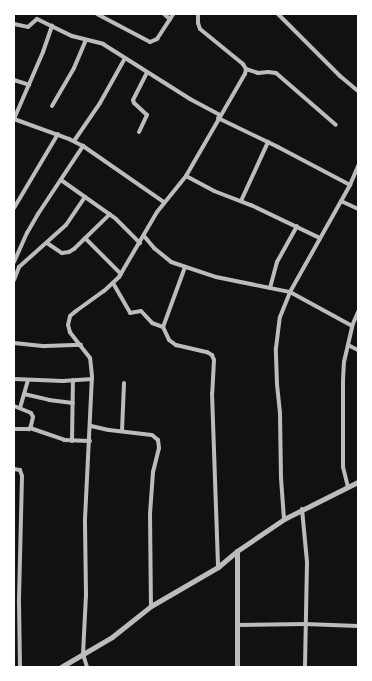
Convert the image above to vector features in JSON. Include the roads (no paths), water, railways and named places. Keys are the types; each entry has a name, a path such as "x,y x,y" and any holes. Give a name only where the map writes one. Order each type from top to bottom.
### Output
{"street":[{"path":"97,14 150,42 157,39 173,14"},
{"path":"164,14 170,19"},
{"path":"198,14 200,29 243,64 246,69 258,73 276,73 336,125"},
{"path":"278,14 340,76 358,91"},
{"path":"14,24 28,27 37,19 72,36 103,44 219,117 350,185"},
{"path":"52,26 44,52 14,119 74,141 164,202"},
{"path":"52,106 74,68 86,40"},
{"path":"74,141 100,103 125,58"},
{"path":"87,667 83,654 86,595 86,492 91,426 92,380 90,358 70,332 68,324 70,316 83,304 114,283 121,274 164,202 186,176 219,117 242,81 246,69"},
{"path":"139,132 147,115 134,103 133,100 147,72"},
{"path":"14,80 28,85"},
{"path":"14,208 58,134"},
{"path":"241,201 268,142"},
{"path":"14,280 16,265 27,233 83,146"},
{"path":"284,519 276,348 280,317 290,292 350,185 358,166"},
{"path":"186,176 214,192 241,201 320,238"},
{"path":"61,180 110,214 140,243"},
{"path":"16,265 47,242 66,225 85,197"},
{"path":"341,201 358,209"},
{"path":"47,242 57,250 65,253 74,249 110,214"},
{"path":"270,288 277,262 297,226"},
{"path":"144,236 162,256 171,262 216,278 290,292 352,326"},
{"path":"85,238 121,274"},
{"path":"163,328 185,267"},
{"path":"114,283 130,313 141,311 152,323 163,328 169,340 176,345 207,352 212,355 214,360 212,393 218,568"},
{"path":"348,487 343,467 343,380 352,326 358,312"},
{"path":"14,343 45,346 81,345"},
{"path":"348,345 358,350"},
{"path":"14,379 92,380"},
{"path":"20,408 28,380"},
{"path":"72,441 73,380"},
{"path":"122,431 124,383"},
{"path":"24,394 49,400 73,403"},
{"path":"14,406 32,414 30,428"},
{"path":"91,426 152,435 158,440 159,448 153,472 150,514 152,606"},
{"path":"14,429 26,430 30,428 72,441 90,440"},
{"path":"14,469 20,470 22,476 19,573 20,667"},
{"path":"62,667 112,637 152,606 218,568 237,551 284,519 302,508 358,482"},
{"path":"302,508 307,562 305,667"},
{"path":"237,551 237,667"},
{"path":"14,573 19,573"},
{"path":"238,625 305,624 358,626"},
{"path":"14,646 19,646"}]}
